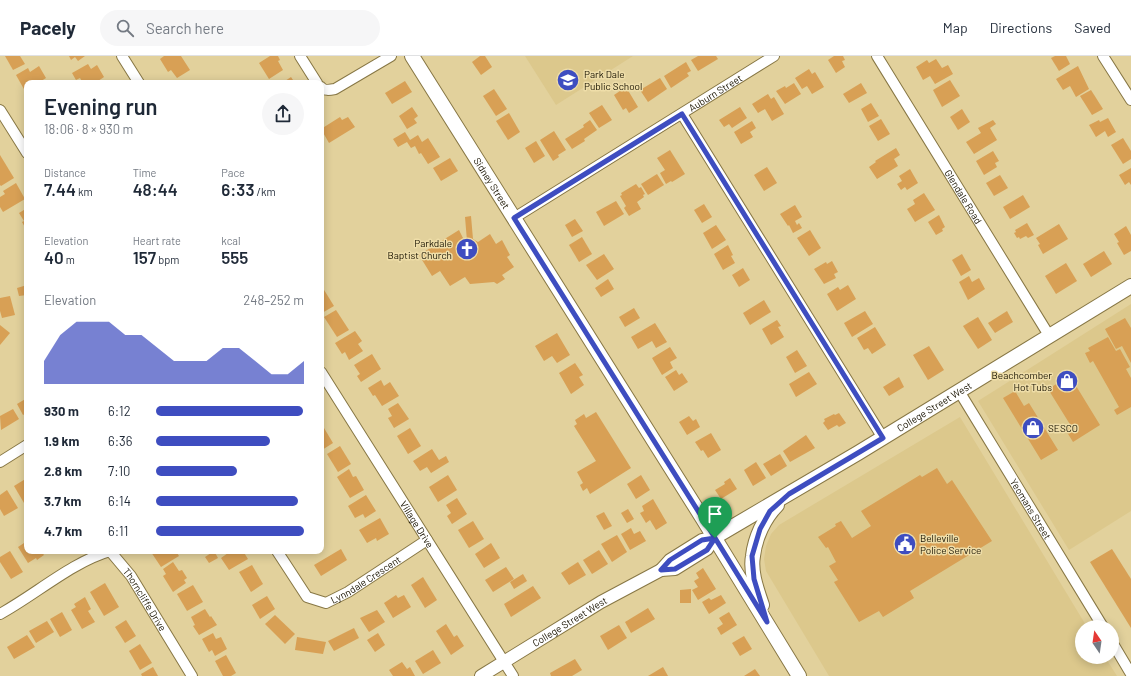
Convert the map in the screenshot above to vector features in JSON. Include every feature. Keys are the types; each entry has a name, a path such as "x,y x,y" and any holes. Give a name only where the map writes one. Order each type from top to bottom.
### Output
{"main road":[{"name":"Sidney Street","path":"412,56 715,538 799,676"},
{"name":"College Street West","path":"715,538 1050,337 1131,286"},
{"path":"767,622 754,579 752,556 760,529 770,511 789,494"}],"street":[{"path":"122,56 137,80"},
{"path":"300,56 315,80"},
{"path":"324,89 335,89 390,56"},
{"name":"Auburn Street","path":"514,218 774,56"},
{"name":"Glendale Road","path":"877,56 1050,337"},
{"path":"1103,56 1131,100"},
{"path":"0,110 24,148"},
{"path":"682,114 883,438"},
{"name":"Village Drive","path":"324,377 513,676"},
{"name":"Yeomans Street","path":"959,391 1099,620"},
{"path":"0,462 24,447"},
{"name":"College Street West","path":"481,676 601,602 661,570 670,560 702,540 715,538"},
{"name":"Lynndale Crescent","path":"278,554 306,597 326,603 348,592 427,540"},
{"name":"Thorncliffe Drive","path":"0,614 79,564 100,554"},
{"name":"Thorncliffe Drive","path":"113,554 131,576 192,676"},
{"path":"1119,654 1131,674"}],"shaded area":[{"name":"Park Dale Public School","path":"525,56 633,56 556,105"},
{"path":"1131,304 1131,511 1069,550 978,401"},
{"path":"960,417 1083,620 1075,620 1075,664 1109,664 1117,676 829,676 766,571 764,559 766,546 771,534 779,525"}],"building":[{"path":"5,56 20,56 25,64 13,70"},
{"path":"69,56 85,56 78,61 75,57 71,60"},
{"path":"164,56 181,56 190,70 177,78 171,70 168,72 160,59"},
{"path":"270,56 278,56 280,60 278,61 283,70 269,79 259,63"},
{"path":"480,56 485,56 492,67 481,75 472,62"},
{"path":"698,56 716,56 718,59 698,71 691,60"},
{"path":"834,56 843,56 845,60 842,61 845,67 836,73 828,60"},
{"path":"1055,56 1066,56 1070,64 1059,71 1051,58"},
{"path":"936,59 942,68 948,65 953,74 935,84 930,76 923,80 916,67 927,60 929,63"},
{"path":"686,62 691,71 687,73 689,76 671,88 664,76"},
{"path":"88,64 91,69 97,65 104,77 100,80 81,80 80,78 76,80 72,73"},
{"path":"39,66 46,78 43,80 24,80 24,89 16,75 28,68 30,72"},
{"path":"1078,66 1089,89 1076,97 1070,86 1063,90 1056,79"},
{"path":"809,69 812,74 815,72 824,87 812,94 807,86 802,89 795,78"},
{"path":"660,78 667,89 648,102 640,90"},
{"path":"950,80 960,96 942,107 933,90"},
{"path":"405,81 412,92 392,104 385,93"},
{"path":"794,83 801,94 785,104 776,91 785,86 786,88"},
{"path":"861,83 867,93 849,103 843,94"},
{"path":"626,87 638,107 629,113 626,108 623,110 614,95"},
{"path":"494,89 507,109 496,116 483,96"},
{"path":"1091,90 1103,109 1092,115 1080,96"},
{"path":"768,94 771,99 774,97 784,114 772,121 765,109 758,113 752,104"},
{"path":"871,103 879,116 868,122 861,109"},
{"path":"602,105 612,120 599,128 589,113"},
{"path":"412,107 418,116 414,119 417,123 407,129 399,116"},
{"path":"740,107 747,118 732,128 729,124 724,127 719,120"},
{"path":"962,109 970,122 958,130 950,117"},
{"path":"509,113 520,132 508,140 496,121"},
{"path":"340,117 342,120 348,117 355,127 329,143 324,134 324,127"},
{"path":"1108,118 1116,132 1108,137 1105,131 1096,137 1089,125 1099,120 1100,122"},
{"path":"881,119 890,134 878,141 869,126"},
{"path":"590,120 597,130 584,139 585,141 572,149 565,139 584,127 583,125"},
{"path":"993,120 996,124 990,128 997,140 974,154 966,142 981,133 978,128"},
{"path":"752,121 756,128 750,132 753,137 741,144 734,132"},
{"path":"554,131 566,150 558,155 559,157 553,161 540,140"},
{"path":"405,132 410,140 418,135 422,142 428,138 440,157 428,164 421,153 419,154 415,146 411,148 407,142 398,147 393,139"},
{"path":"1123,138 1131,151 1131,159 1123,164 1111,145"},
{"path":"536,141 545,156 534,163 525,148"},
{"path":"896,148 900,155 894,159 898,166 877,179 869,167 876,162 875,161"},
{"path":"670,150 685,174 666,184 660,173 665,170 657,158"},
{"path":"993,151 999,161 995,163 997,167 984,175 976,161"},
{"path":"0,155 14,178 1,186 0,185"},
{"path":"450,158 458,171 441,181 433,168"},
{"path":"767,167 777,183 764,191 754,175"},
{"path":"1131,168 1131,185 1129,182 1125,185 1119,175"},
{"path":"910,169 918,183 907,190 905,187 901,190 897,184 902,181 899,176"},
{"path":"657,174 664,185 648,195 641,184"},
{"path":"1000,175 1008,188 994,196 986,183"},
{"path":"16,183 24,200 3,212 0,207 0,197 5,194 3,191"},
{"path":"636,184 639,188 641,187 645,194 643,195 644,197 637,202 641,209 629,216 624,208 626,206 620,196 622,195 621,193"},
{"path":"924,193 935,210 915,222 907,209 915,204 913,200"},
{"path":"1023,195 1030,207 1010,219 1003,207"},
{"path":"616,201 624,214 604,226 596,212"},
{"path":"704,204 712,217 702,223 694,210"},
{"path":"795,205 802,217 795,221 797,225 799,223 802,228 793,233 789,225 788,226 780,214"},
{"path":"24,210 24,221 19,213"},
{"path":"939,215 945,227 942,229 943,231 936,235 928,222"},
{"name":"Parkdale Baptist Church","path":"471,216 473,239 478,242 490,234 496,244 502,240 510,255 507,257 514,267 502,275 505,279 497,284 494,282 470,284 465,277 450,286 440,271 432,276 419,255 459,230 465,242 467,241 465,217"},
{"path":"575,219 583,231 572,237 565,225"},
{"path":"1027,223 1034,235 1028,238 1026,236 1020,239 1019,237 1017,238 1014,233 1016,232 1015,230"},
{"path":"1059,224 1068,239 1043,254 1038,245 1040,244 1036,238"},
{"path":"716,225 726,240 712,249 703,233"},
{"path":"1126,226 1131,235 1131,251 1124,255 1114,234"},
{"path":"810,230 821,248 809,256 797,238"},
{"path":"582,237 592,254 579,262 569,245"},
{"path":"728,245 735,263 723,270 714,254"},
{"path":"1104,251 1112,264 1091,277 1083,264"},
{"path":"604,254 614,269 597,280 586,265"},
{"path":"962,254 971,270 961,276 952,260"},
{"path":"832,261 838,272 834,274 836,278 824,284 814,269 826,262 827,264"},
{"path":"1066,263 1077,281 1056,294 1045,276"},
{"path":"743,268 750,280 739,287 732,275"},
{"path":"969,276 972,282 979,278 985,289 968,300 959,282"},
{"path":"608,279 614,289 601,297 595,288"},
{"path":"848,285 856,299 837,311 827,294 838,287 840,290"},
{"path":"24,286 24,295 19,296 17,288"},
{"path":"324,290 334,306 324,312"},
{"path":"10,296 15,315 2,318 0,311 0,298"},
{"path":"764,300 771,312 750,325 743,313"},
{"path":"634,308 640,318 625,327 619,317"},
{"path":"336,310 349,330 337,337 324,317"},
{"path":"865,311 873,324 852,337 844,323"},
{"path":"1007,311 1013,322 995,333 988,323"},
{"path":"978,317 992,340 978,349 963,326"},
{"path":"1125,318 1131,328 1131,363 1122,346 1116,349 1105,329"},
{"path":"777,320 781,326 778,327 784,337 771,345 762,329"},
{"path":"655,323 667,342 656,348 652,341 638,349 631,337"},
{"path":"0,325 10,333 0,345"},
{"path":"875,327 886,345 872,354 868,348 864,350 857,338"},
{"path":"355,331 362,341 358,344 363,351 349,360 345,352 342,354 335,343"},
{"path":"557,333 570,355 557,363 552,356 544,361 535,346"},
{"path":"1108,337 1116,351 1120,349 1130,367 1126,369 1131,378 1131,407 1117,415 1114,410 1119,407 1093,361 1090,363 1085,353 1090,351 1088,348"},
{"path":"929,346 944,370 928,380 913,355"},
{"path":"670,347 677,358 670,362 673,368 662,375 652,358"},
{"path":"797,350 807,366 795,373 786,357"},
{"path":"372,354 381,369 361,382 357,376 360,374 354,365"},
{"path":"575,363 583,375 579,377 584,385 571,394 559,373"},
{"path":"676,370 679,375 682,373 688,382 674,391 665,377"},
{"path":"809,372 817,384 796,397 789,384"},
{"path":"1070,376 1100,425 1073,442 1065,429 1071,426 1048,389"},
{"path":"899,377 904,387 889,396 883,387"},
{"path":"381,380 384,386 390,382 399,396 382,406 375,395 373,396 368,388"},
{"name":"SESCO","path":"1015,391 1024,406 1029,403 1058,450 1041,460 1003,398"},
{"path":"24,400 24,414 23,415 17,404"},
{"path":"398,403 409,419 394,428 388,418 392,416 388,409"},
{"path":"13,409 19,419 1,430 0,416"},
{"path":"596,412 631,468 590,494 587,488 583,491 580,485 583,483 577,472 596,461 574,426 577,424 575,420 584,414 586,418"},
{"path":"839,413 846,423 839,427 837,425 828,430 823,423 825,421 824,419"},
{"path":"689,416 693,421 696,419 700,427 687,435 679,422"},
{"path":"324,428 333,443 324,449"},
{"path":"410,428 421,446 408,454 397,436"},
{"path":"711,433 721,450 708,458 695,442"},
{"path":"806,435 815,448 790,462 783,451"},
{"path":"340,446 351,464 338,472 327,454"},
{"path":"432,449 439,460 446,456 449,462 431,473 427,467 420,471 413,461"},
{"path":"780,454 787,466 771,476 763,464"},
{"path":"756,462 766,478 753,486 744,470"},
{"name":"Belleville Police Service","path":"937,468 947,484 952,480 992,541 910,591 914,598 883,617 879,611 859,622 834,582 838,580 829,566 836,562 828,547 826,548 818,537 836,526 835,524 841,521 852,538 871,526 861,511 920,475 922,477"},
{"path":"349,469 353,477 356,476 364,490 350,498 337,477"},
{"path":"448,475 457,490 438,502 429,487"},
{"path":"641,475 650,490 636,499 627,484"},
{"path":"730,478 737,489 721,499 715,490 725,484 724,482"},
{"path":"24,480 24,503 14,486"},
{"path":"7,490 18,508 4,516 0,509 0,495"},
{"path":"366,495 376,511 365,518 363,514 355,518 348,506"},
{"path":"457,498 467,514 452,524 447,516 451,513 446,505"},
{"path":"653,499 667,523 656,530 650,520 646,523 640,513 644,511 642,506"},
{"path":"628,509 634,519 627,523 621,513"},
{"path":"604,512 612,526 604,530 596,516"},
{"path":"380,518 389,534 377,541 376,538 367,543 359,530"},
{"path":"473,521 484,539 469,548 458,530"},
{"path":"631,528 634,534 640,531 646,541 630,550 621,534"},
{"path":"617,535 627,552 612,562 601,544"},
{"path":"24,543 24,554 44,555 37,560 36,558 28,563 18,547"},
{"path":"491,543 500,558 484,568 475,554"},
{"path":"341,549 347,560 321,576 314,565"},
{"path":"1112,549 1131,579 1131,628 1090,562"},
{"path":"599,550 608,564 592,574 583,560"},
{"path":"10,551 23,572 11,579 0,562 0,557"},
{"path":"152,554 178,554 179,556 161,567"},
{"path":"210,554 216,554 218,558 209,563 205,557"},
{"path":"227,554 245,554 248,559 229,570 221,558"},
{"path":"173,562 179,571 182,570 187,578 184,580 186,583 173,592 163,576 166,574 163,569"},
{"path":"578,562 586,575 569,585 561,573"},
{"path":"252,565 263,584 251,592 239,572"},
{"path":"506,567 514,579 493,592 485,580"},
{"path":"703,568 716,589 698,600 692,590 698,587 694,581 699,578 696,573"},
{"path":"523,574 527,581 514,589 510,582"},
{"path":"423,577 437,600 425,608 411,585"},
{"path":"105,583 119,607 104,616 90,592"},
{"path":"193,585 203,602 187,611 177,594"},
{"path":"533,586 541,598 511,617 504,604"},
{"path":"691,589 691,603 680,603 680,590"},
{"path":"396,595 398,598 404,595 411,607 393,618 384,603"},
{"path":"721,595 726,603 709,614 702,602 709,598 711,600"},
{"path":"267,596 275,609 260,619 252,605"},
{"path":"85,597 91,609 88,611 95,622 82,629 71,610 76,607 74,604"},
{"path":"648,608 655,619 631,633 625,622"},
{"path":"205,609 217,625 199,635 193,626 195,625 191,617"},
{"path":"377,610 385,622 369,632 360,618"},
{"path":"62,612 72,630 60,637 50,619"},
{"path":"729,612 737,625 721,635 717,628 723,624 719,618"},
{"path":"275,615 295,634 285,644 265,624"},
{"path":"126,620 136,636 125,643 115,627"},
{"path":"47,621 54,632 36,643 29,631"},
{"path":"446,624 454,637 457,635 464,646 451,655 436,631"},
{"path":"619,625 627,638 608,650 600,636"},
{"path":"354,628 359,638 334,651 328,641"},
{"path":"213,633 216,639 221,637 227,649 215,656 212,650 209,652 202,639"},
{"path":"378,633 385,645 375,652 367,640"},
{"path":"27,635 35,647 14,659 7,647"},
{"path":"744,636 752,649 740,656 732,643"},
{"path":"297,637 326,642 323,654 295,650"},
{"path":"140,644 152,663 140,670 129,651"},
{"path":"433,650 441,663 423,674 415,661"},
{"path":"226,655 236,673 231,676 223,676 215,661"},
{"path":"575,659 582,670 572,676 551,676 550,673"},
{"path":"402,662 407,669 410,667 415,676 393,676 389,670"},
{"path":"153,667 158,676 142,676 141,674"},
{"path":"663,667 668,676 648,676"},
{"path":"755,669 760,676 744,676"}],"place":[{"name":"Park Dale Public School","path":"568,80"},
{"name":"Parkdale Baptist Church","path":"467,249"},
{"name":"Beachcomber Hot Tubs","path":"1067,381"},
{"name":"SESCO","path":"1033,428"},
{"name":"Belleville Police Service","path":"905,544"}],"route":[{"path":"715,538 514,218 682,114 883,438 789,494 770,511 760,529 752,556 754,579 767,622 715,538 702,540 670,560 661,570 675,569 707,550 715,538"}]}
